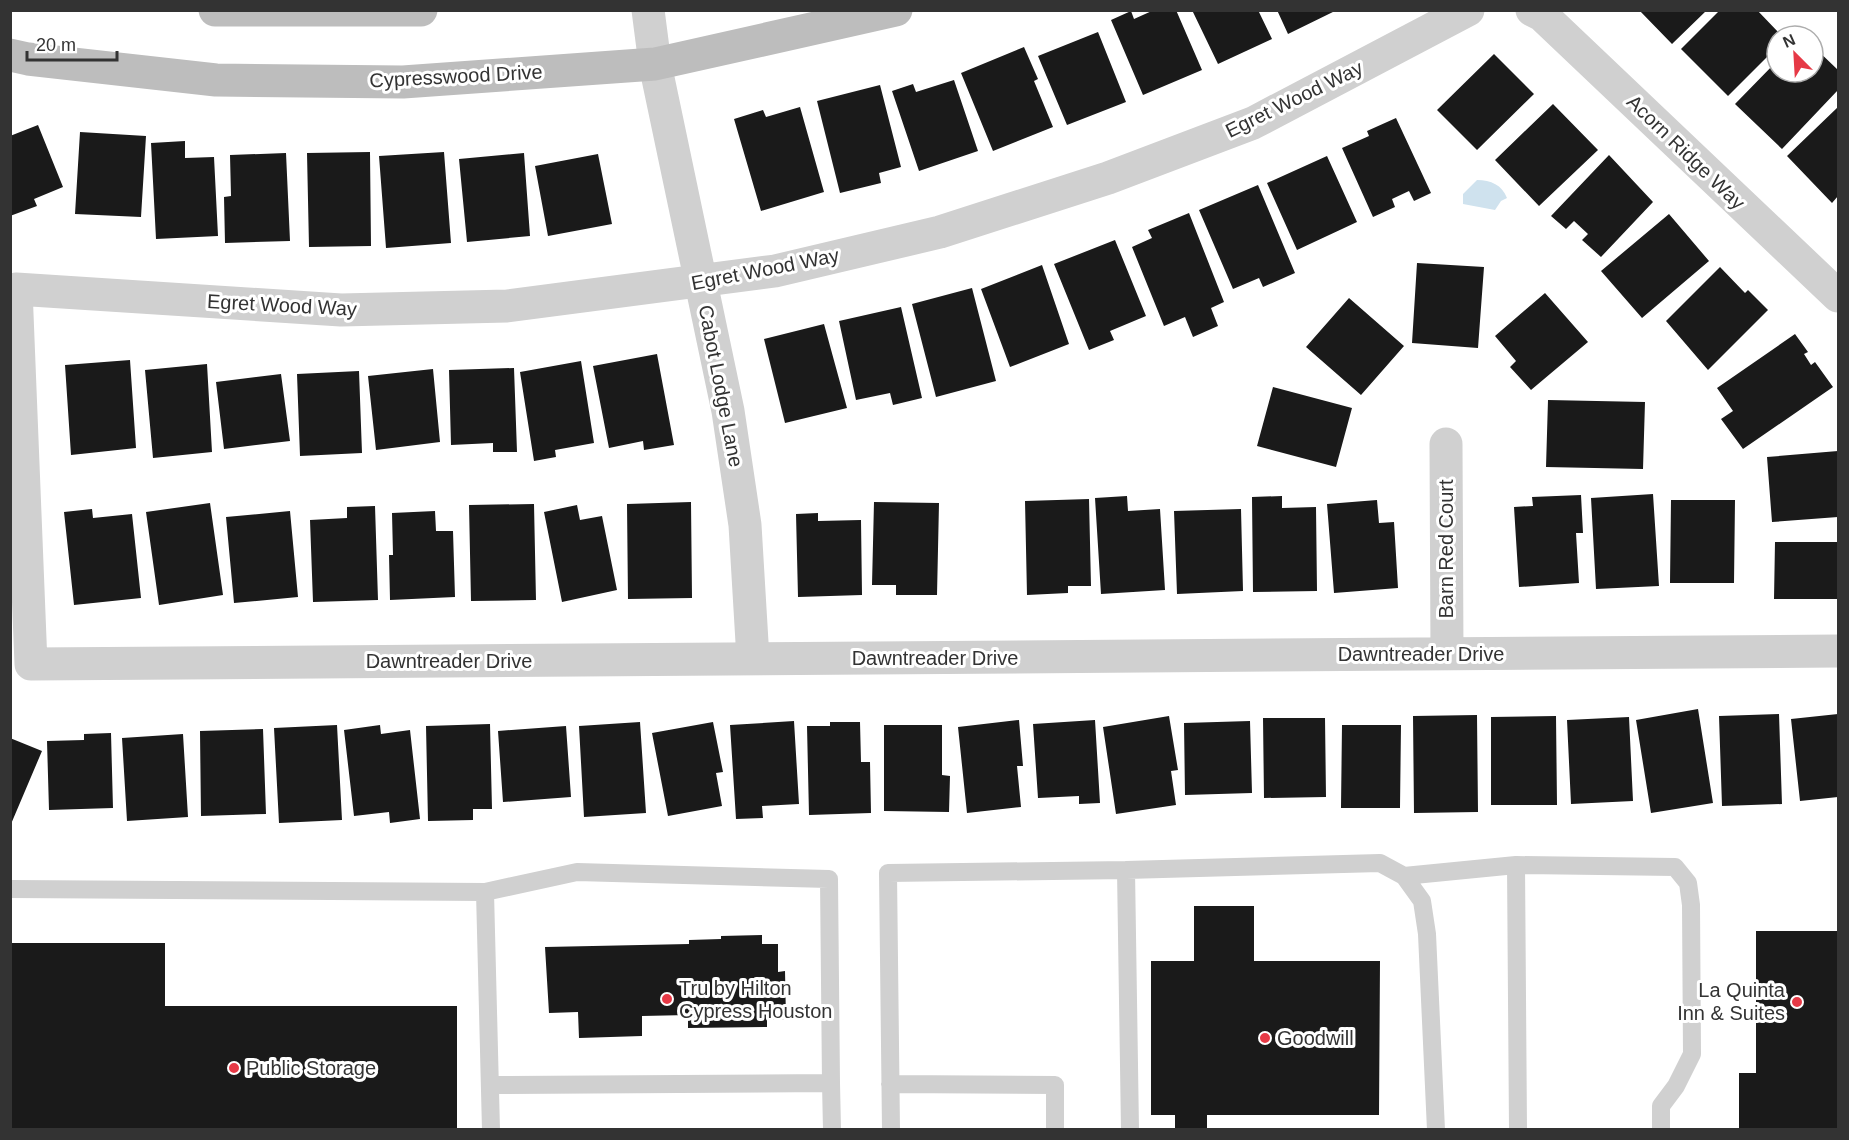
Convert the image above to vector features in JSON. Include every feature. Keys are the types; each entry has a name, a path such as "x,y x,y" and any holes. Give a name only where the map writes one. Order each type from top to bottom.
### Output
{"main road":[{"path":"215,10 421,10"},
{"name":"Cypresswood Drive","path":"10,55 28,59 216,80 403,82 655,64 896,10"}],"street":[{"name":"Cabot Lodge Lane","path":"648,10 655,64 728,411 745,525 753,659"},
{"name":"Egret Wood Way","path":"31,664 16,289 341,310 507,306 701,283 775,271 940,232 1108,178 1253,123 1468,10"},
{"name":"Acorn Ridge Way","path":"1532,10 1542,15 1839,296"},
{"name":"Barn Red Court","path":"1446,444 1447,654"},
{"name":"Dawntreader Drive","path":"31,664 1839,651"}],"lane":[{"path":"891,1130 888,873 1126,870 1380,863 1404,876 1422,901 1427,933 1436,1130"},
{"path":"1516,865 1518,1130"},
{"path":"1404,876 1516,865 1675,867 1688,883 1691,905 1692,1054 1676,1086 1661,1106 1661,1130"},
{"path":"1126,870 1130,1130"},
{"path":"10,889 485,892 578,872 829,879 832,1130"},
{"path":"485,892 491,1130"},
{"path":"490,1084 831,1083"},
{"path":"890,1084 1055,1085 1054,1130"}],"water":[{"path":"1477,180 1495,184 1505,193 1507,198 1501,201 1495,210 1463,204 1463,194"}],"building":[{"path":"1154,10 1176,10 1202,70 1143,95 1111,20 1131,11 1134,19"},
{"path":"1192,10 1258,10 1272,39 1218,64"},
{"path":"1277,10 1337,10 1288,34"},
{"path":"1639,10 1707,10 1672,44"},
{"path":"1720,10 1757,10 1770,24 1765,24 1765,59 1728,96 1681,49"},
{"path":"1098,32 1126,102 1067,125 1038,56"},
{"path":"1024,47 1038,79 1034,81 1053,127 993,151 961,73"},
{"path":"1494,54 1534,94 1477,150 1437,110"},
{"path":"1825,58 1838,70 1838,90 1782,149 1735,104 1765,73 1765,84 1825,84"},
{"path":"954,80 978,151 919,171 892,91 913,84 916,92"},
{"path":"880,85 901,167 879,173 881,183 840,193 817,101"},
{"path":"1553,104 1598,150 1539,206 1495,160"},
{"path":"800,107 824,192 761,211 734,119 763,110 766,117"},
{"path":"1838,107 1838,196 1832,203 1787,156"},
{"path":"1396,118 1431,193 1414,201 1409,191 1392,199 1395,207 1373,217 1342,148 1369,136 1367,131"},
{"path":"38,125 63,187 34,199 37,206 10,216 10,136"},
{"path":"80,132 146,136 141,217 75,214"},
{"path":"185,141 185,158 214,157 218,236 156,239 151,143"},
{"path":"370,152 371,246 309,247 307,153"},
{"path":"444,152 451,243 386,248 379,156"},
{"path":"286,153 290,241 225,243 224,197 231,196 230,155"},
{"path":"524,153 530,236 467,242 459,159"},
{"path":"598,154 612,224 548,236 535,166"},
{"path":"1609,155 1653,202 1601,257 1582,240 1588,234 1574,221 1566,229 1551,216"},
{"path":"1327,156 1357,222 1297,250 1267,183"},
{"path":"1258,185 1295,273 1263,287 1259,278 1233,289 1199,210"},
{"path":"1189,213 1224,302 1211,308 1218,326 1193,337 1185,317 1164,326 1132,247 1152,238 1148,230"},
{"path":"1669,214 1709,261 1642,318 1601,271"},
{"path":"1115,240 1146,316 1110,331 1114,340 1089,350 1054,264"},
{"path":"1417,263 1484,267 1478,348 1412,343"},
{"path":"1042,265 1069,344 1010,367 981,289"},
{"path":"1720,267 1745,293 1748,290 1768,310 1708,370 1666,321"},
{"path":"972,288 996,381 936,397 912,304"},
{"path":"1545,293 1588,342 1531,390 1510,367 1516,361 1495,336"},
{"path":"1349,298 1404,346 1361,395 1306,347"},
{"path":"901,307 922,398 893,405 890,393 856,400 839,321"},
{"path":"824,324 847,408 785,423 764,339"},
{"path":"1795,334 1808,352 1804,354 1811,365 1815,362 1833,387 1743,449 1721,419 1733,411 1717,388"},
{"path":"657,354 674,445 644,450 643,441 609,448 593,366"},
{"path":"130,360 136,448 71,455 65,365"},
{"path":"581,361 594,443 555,450 556,457 534,461 520,372"},
{"path":"207,364 212,452 153,458 145,370"},
{"path":"514,368 517,452 493,452 493,443 451,445 449,370"},
{"path":"433,369 440,442 376,450 368,376"},
{"path":"359,371 362,453 300,456 297,374"},
{"path":"281,374 290,441 224,449 216,382"},
{"path":"1273,387 1352,408 1336,467 1257,446"},
{"path":"1548,400 1645,402 1643,469 1546,467"},
{"path":"1838,451 1838,517 1772,522 1767,457"},
{"path":"1653,494 1659,586 1596,589 1591,498"},
{"path":"1581,495 1583,533 1576,533 1579,583 1519,587 1514,507 1533,506 1532,497"},
{"path":"1127,496 1128,511 1160,509 1165,590 1101,594 1095,498"},
{"path":"1282,496 1282,508 1316,507 1317,591 1253,592 1252,497"},
{"path":"1089,499 1091,586 1068,586 1068,593 1027,595 1025,501"},
{"path":"1377,500 1379,523 1394,522 1398,588 1334,593 1327,504"},
{"path":"1671,500 1735,500 1734,583 1670,583"},
{"path":"691,502 692,598 628,599 627,504"},
{"path":"874,502 939,503 937,595 896,595 896,585 872,585"},
{"path":"210,503 223,595 159,605 146,512"},
{"path":"534,504 536,600 471,601 469,505"},
{"path":"577,505 580,520 602,516 617,590 562,602 544,512"},
{"path":"375,506 378,600 313,602 310,520 347,518 347,507"},
{"path":"92,509 93,518 132,514 141,598 74,605 64,512"},
{"path":"1241,509 1243,591 1177,594 1174,511"},
{"path":"290,511 298,597 234,603 226,517"},
{"path":"435,511 436,531 453,531 455,597 390,600 389,555 393,555 392,513"},
{"path":"818,513 818,521 861,520 862,595 798,597 796,514"},
{"path":"1775,542 1838,542 1838,599 1774,599"},
{"path":"1698,709 1713,803 1651,813 1636,720"},
{"path":"1779,714 1782,804 1722,806 1719,716"},
{"path":"1838,714 1838,797 1800,801 1791,719"},
{"path":"1477,715 1478,812 1414,813 1413,716"},
{"path":"1169,716 1178,770 1171,771 1176,805 1116,814 1103,727"},
{"path":"1556,716 1557,805 1491,805 1491,717"},
{"path":"1629,717 1633,801 1571,804 1567,720"},
{"path":"1263,718 1325,718 1326,797 1264,798"},
{"path":"1019,720 1023,766 1017,766 1021,807 967,813 958,727"},
{"path":"1095,720 1100,803 1079,804 1079,796 1038,798 1033,724"},
{"path":"794,721 799,804 762,806 763,818 736,819 730,725"},
{"path":"1250,721 1252,793 1185,795 1184,723"},
{"path":"640,722 646,813 584,817 579,726"},
{"path":"713,722 723,772 716,773 722,806 668,816 652,733"},
{"path":"830,722 860,722 861,762 870,762 871,813 809,815 807,726 830,726"},
{"path":"490,724 492,809 473,809 473,820 428,821 426,726"},
{"path":"337,725 342,820 279,823 274,728"},
{"path":"380,725 381,734 410,730 420,819 390,823 389,812 354,816 344,730"},
{"path":"884,725 942,725 942,775 950,776 949,812 884,811"},
{"path":"1342,725 1401,725 1400,808 1341,808"},
{"path":"566,726 571,797 503,802 498,731"},
{"path":"263,729 266,814 201,816 200,731"},
{"path":"111,733 113,808 49,810 47,741 84,740 84,734"},
{"path":"183,734 188,817 127,821 122,738"},
{"path":"10,738 42,751 11,824 10,824"},
{"name":"Goodwill","path":"1194,906 1254,906 1254,961 1380,961 1379,1115 1207,1115 1207,1130 1175,1130 1175,1115 1151,1115 1151,961 1194,961"},
{"name":"La Quinta Inn & Suites","path":"1756,931 1838,931 1838,1130 1739,1130 1739,1073 1756,1073"},
{"name":"Tru by Hilton Cypress Houston","path":"762,935 762,944 778,944 778,972 785,971 786,1019 767,1020 767,1027 688,1028 688,1015 642,1016 642,1036 579,1038 578,1012 549,1013 545,947 689,944 689,940 721,939 721,936"},
{"name":"Public Storage","path":"10,943 165,943 165,1006 457,1006 457,1130 10,1130"}],"place":[{"name":"Tru by Hilton Cypress Houston","path":"667,999"},
{"name":"La Quinta Inn & Suites","path":"1797,1002"},
{"name":"Goodwill","path":"1265,1038"},
{"name":"Public Storage","path":"234,1068"}]}
